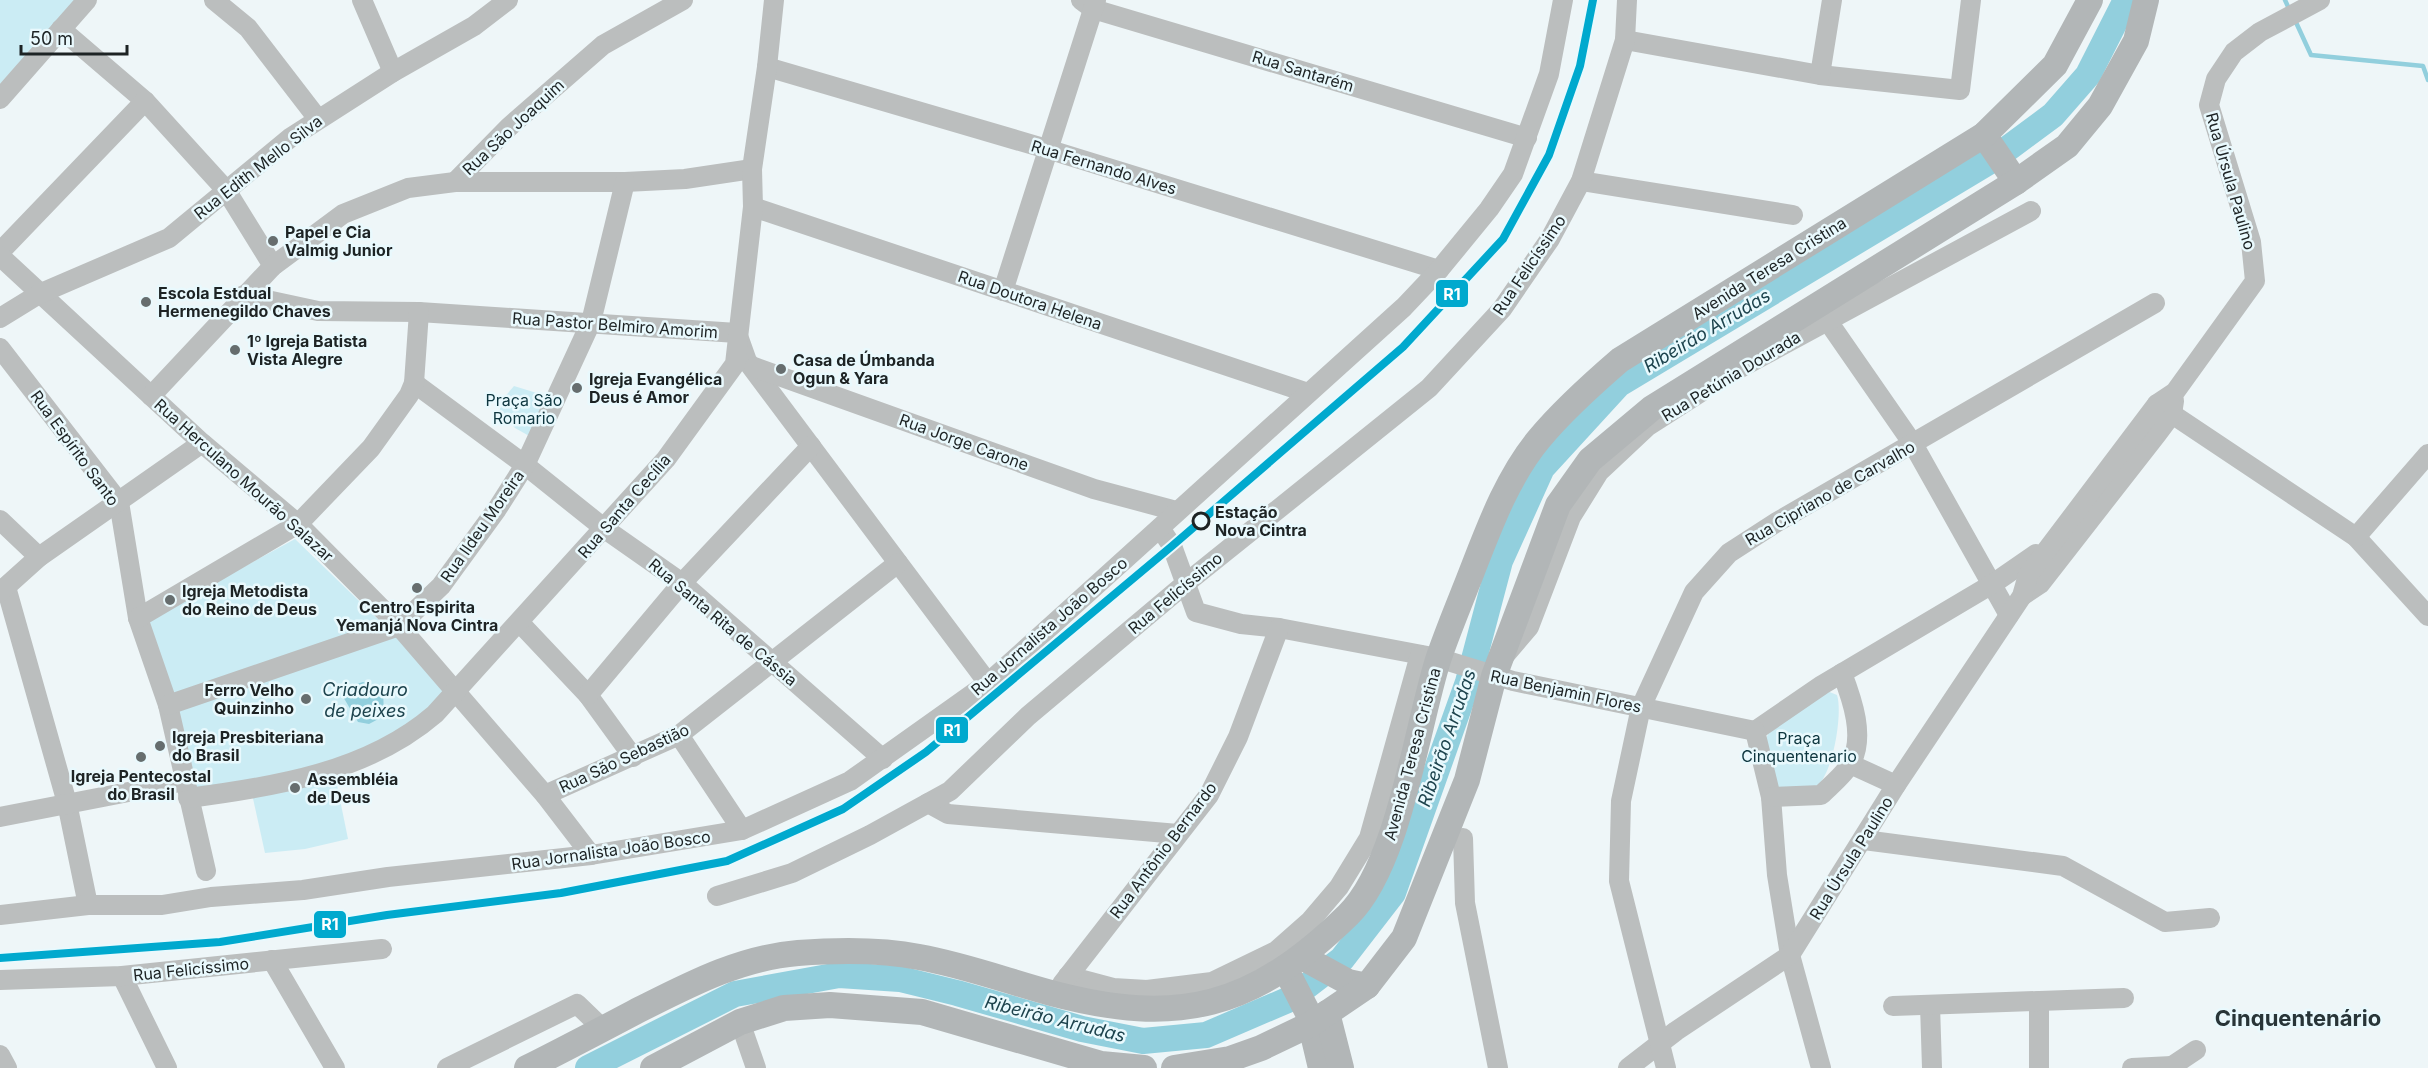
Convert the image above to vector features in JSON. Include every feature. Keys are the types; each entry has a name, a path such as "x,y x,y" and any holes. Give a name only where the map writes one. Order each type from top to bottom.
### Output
{"main road":[{"name":"Avenida Teresa Cristina","path":"527,1068 713,972 794,953 868,951 920,957 1062,985 1152,1011 1185,1009 1214,1002 1297,966 1352,912 1380,864 1392,834 1398,772 1416,707 1506,492 1536,442 1573,401 1620,360 1985,136 2055,65 2090,0"},
{"path":"1174,1068 1230,1059 1261,1048 1315,1017 1357,984 1404,938 1467,780 1493,670 1558,505 1590,460 1652,408 2067,146 2100,106 2136,41 2146,0"},
{"path":"1985,136 2015,180"},
{"path":"1297,966 1357,984"},
{"path":"1297,966 1315,1017 1341,1068"},
{"path":"653,1068 741,1022 784,1008 830,1005 922,1012 1101,1064 1144,1068"},
{"path":"1315,1017 1322,1068"}],"street":[{"path":"0,99 87,0"},
{"path":"214,0 248,28 318,119"},
{"path":"362,0 393,72"},
{"name":"Rua Edith Mello Silva","path":"0,318 39,294 169,238 290,138 393,72 474,26 508,0"},
{"name":"Rua São Joaquim","path":"151,396 273,266 343,214 408,188 455,182 508,127 603,45 683,0"},
{"name":"Rua Santa Cecília","path":"0,817 67,803 187,790 246,791 338,769 409,736 435,714 454,690 520,623 666,459 735,364 753,207 752,169 774,0"},
{"name":"Rua Jornalista João Bosco","path":"0,915 88,905 162,905 211,897 303,890 388,877 591,855 742,830 850,781 988,683 1404,307 1439,270 1490,209 1513,174 1548,74 1563,0"},
{"name":"Rua Felicíssimo","path":"717,896 792,873 950,791 1028,716 1185,584 1429,388 1502,309 1550,239 1581,181 1625,40 1627,0"},
{"path":"1820,75 1832,0"},
{"path":"1625,40 1820,75 1960,90 1971,0"},
{"path":"1003,291 1090,3"},
{"name":"Rua Santarém","path":"1090,3 1527,138"},
{"name":"Rua Úrsula Paulino","path":"2022,596 2040,584 2255,281 2252,242 2210,105 2216,79 2234,52 2260,32 2314,3"},
{"path":"61,29 145,101 226,190 273,266"},
{"name":"Rua Fernando Alves","path":"767,67 1047,149 1439,270"},
{"path":"0,254 145,101"},
{"path":"455,182 625,182 685,179 752,169"},
{"path":"1581,181 1793,215"},
{"name":"Rua Ildeu Moreira","path":"168,705 399,626 441,586 497,509 525,465 591,322 625,182"},
{"name":"Rua Doutora Helena","path":"753,207 1308,393"},
{"name":"Rua Petúnia Dourada","path":"1493,670 1529,627 1571,517 1599,472 1648,426 1734,371 2031,211"},
{"name":"Rua Herculano Mourão Salazar","path":"0,254 39,294 202,443 298,524 399,626 545,795 591,855"},
{"name":"Rua Pastor Belmiro Amorim","path":"244,295 318,311 419,312 737,333 747,361 988,683"},
{"name":"Rua Cipriano de Carvalho","path":"1666,1068 1619,881 1621,801 1641,707 1694,592 1729,553 1777,522 2155,303"},
{"path":"138,618 298,524 371,448 409,395 414,383 419,312"},
{"path":"1827,320 1913,444 1994,584 2009,615"},
{"name":"Rua Espírito Santo","path":"0,348 119,502 138,618 168,705 206,871"},
{"name":"Rua Jorge Carone","path":"753,367 1094,489 1176,512"},
{"name":"Rua Santa Rita de Cássia","path":"414,383 525,465 605,529 682,583 883,759"},
{"path":"2164,409 2356,537 2428,616"},
{"name":"Rua Úrsula Paulino","path":"1628,1068 1661,1042 1790,955 1896,785 2022,596 2028,575 2056,537 2164,409"},
{"path":"88,905 67,803 3,590 39,557 202,443"},
{"path":"588,694 682,583 811,446"},
{"path":"2356,537 2428,454"},
{"path":"0,520 39,557"},
{"path":"1160,528 1172,546 1185,584"},
{"path":"1821,1068 1790,955 1777,876 1771,797 1755,731 1842,673 1994,584 2056,537"},
{"name":"Rua São Sebastião","path":"545,795 678,735 898,562"},
{"name":"Rua Benjamin Flores","path":"1185,584 1196,612 1241,624 1279,628 1436,658 1641,707 1755,731"},
{"path":"520,623 588,694 633,757"},
{"name":"Rua Antônio Bernardo","path":"1062,985 1209,795 1238,737 1279,628"},
{"path":"1771,797 1821,795 1851,764 1857,739 1850,695 1842,673"},
{"path":"678,735 742,830"},
{"path":"1851,764 1896,785"},
{"name":"Avenida Teresa Cristina","path":"1062,985 1147,990 1212,982 1276,951 1310,921 1339,887 1369,838 1398,772"},
{"path":"928,803 948,814 1178,834"},
{"path":"1463,838 1465,903 1498,1068"},
{"path":"1863,840 2063,866 2165,922 2210,918"},
{"path":"1354,863 1380,864"},
{"name":"Rua Felicíssimo","path":"0,980 122,976 382,949"},
{"path":"272,960 335,1068"},
{"path":"122,976 167,1068"},
{"path":"1893,1006 2124,998"},
{"path":"2039,1001 2039,1068"},
{"path":"447,1068 577,1004 603,1029"},
{"path":"1930,1005 1932,1068"},
{"path":"741,1022 756,1068"},
{"path":"2132,1068 2170,1067 2196,1050"},
{"path":"0,1055 7,1068"}],"green space":[{"path":"0,0 77,0 0,84"},
{"name":"Praça São Romario","path":"514,386 540,394 551,403 531,437 515,428 499,412 503,399"},
{"path":"295,539 386,627 171,699 146,620"},
{"path":"395,636 449,690 418,721 348,759 192,793 172,705"},
{"name":"Praça Cinquentenario","path":"1827,691 1837,695 1839,715 1832,756 1823,778 1814,788 1777,790 1766,755 1765,744 1768,735 1773,726 1790,712"},
{"path":"335,775 348,839 305,849 265,853 252,794"}],"water":[{"name":"Criadouro de peixes","path":"363,682 383,689 384,716 369,724 358,722 342,695 346,687"}],"waterway":[{"name":"Ribeirão Arrudas","path":"588,1068 735,994 839,975 900,979 1082,1029 1143,1041 1206,1035 1290,999 1342,959 1393,893 1468,682 1500,561 1542,468 1619,384 1995,158 2053,115 2088,75 2126,0"},
{"path":"2285,0 2290,11"},
{"path":"2294,18 2311,55 2423,66 2428,80"}],"transit line":[{"name":"R1","path":"0,958 220,942 387,915 561,893 727,861 843,809 926,752 1172,546 1403,347 1503,239 1549,155 1580,66 1593,0"}],"place":[{"name":"Papel e Cia Valmig Junior","path":"273,241"},
{"name":"Escola Estdual Hermenegildo Chaves","path":"146,302"},
{"name":"1º Igreja Batista Vista Alegre","path":"235,350"},
{"name":"Casa de Úmbanda Ogun & Yara","path":"781,369"},
{"name":"Igreja Evangélica Deus é Amor","path":"577,388"},
{"name":"Estação Nova Cintra","path":"1201,521"},
{"name":"Centro Espirita Yemanjá Nova Cintra","path":"417,588"},
{"name":"Igreja Metodista do Reino de Deus","path":"170,600"},
{"name":"Ferro Velho Quinzinho","path":"306,699"},
{"name":"Igreja Presbiteriana do Brasil","path":"160,746"},
{"name":"Igreja Pentecostal do Brasil","path":"141,757"},
{"name":"Assembléia de Deus","path":"295,788"}],"district":[{"name":"Cinquentenário","path":"2298,1018"}]}
